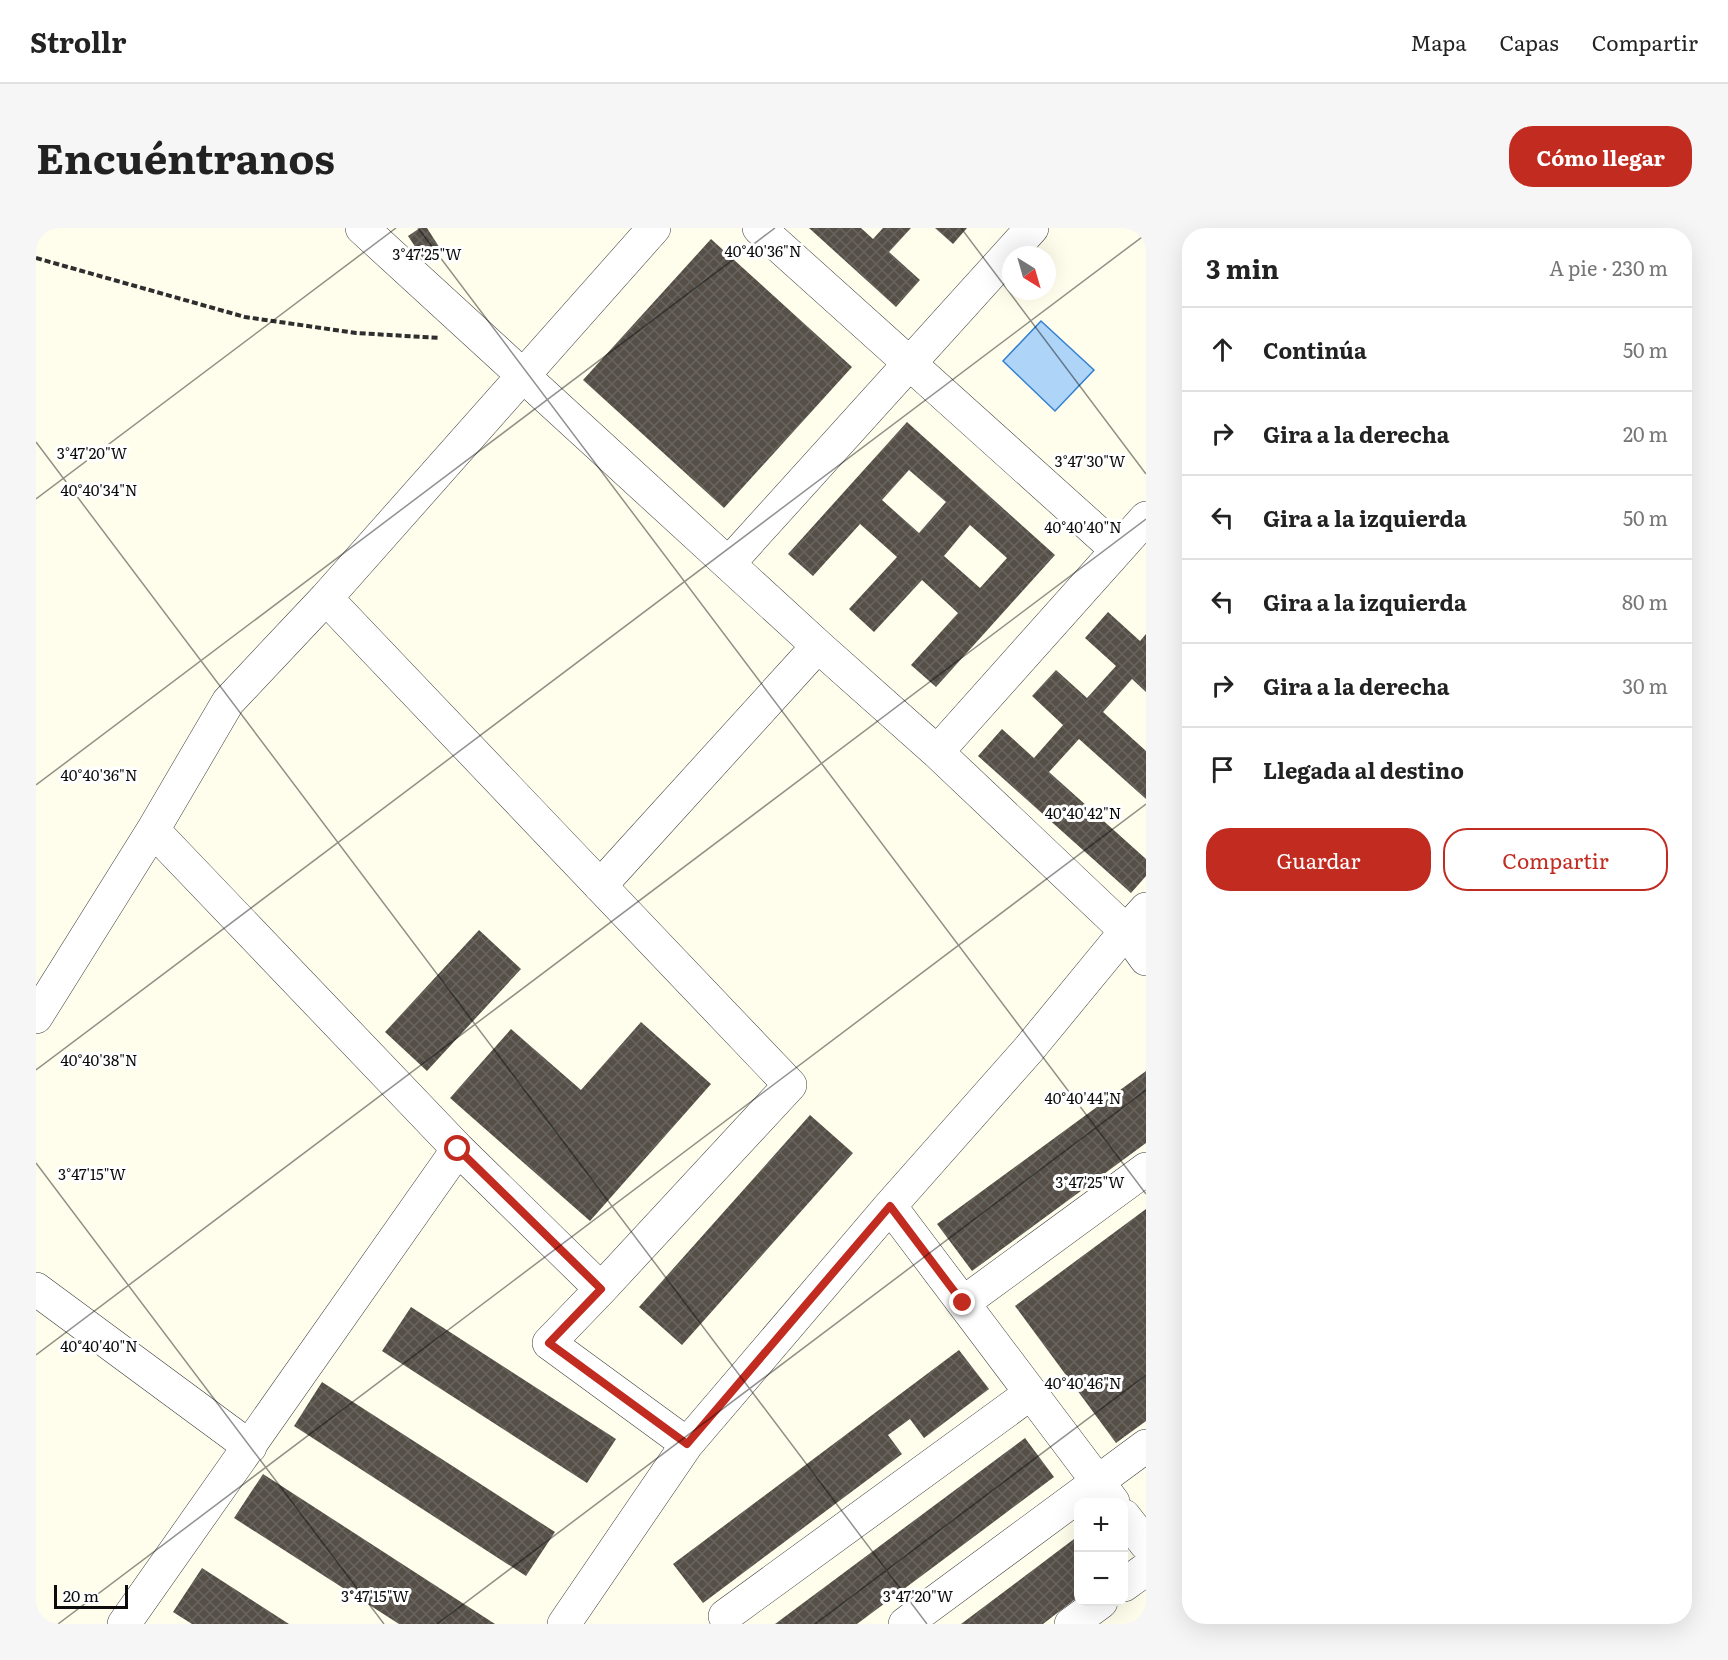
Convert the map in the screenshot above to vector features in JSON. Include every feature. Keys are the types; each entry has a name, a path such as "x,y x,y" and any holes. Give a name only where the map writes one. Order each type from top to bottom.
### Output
{"lane":[{"path":"362,228 818,646 937,752 1136,920 1146,959"},
{"path":"36,1017 153,830 228,702 326,598 654,228"},
{"path":"759,228 1118,550"},
{"path":"729,563 1032,228"},
{"path":"937,752 1146,518"},
{"path":"326,598 790,1085 549,1343 687,1444"},
{"path":"600,886 818,646"},
{"path":"153,830 458,1149 601,1289"},
{"path":"564,1624 687,1444 890,1206 1029,1049 1136,920"},
{"path":"124,1624 458,1149"},
{"path":"963,1303 1146,1169"},
{"path":"890,1206 1105,1492"},
{"path":"36,1289 250,1447"},
{"path":"725,1616 1031,1393"},
{"path":"905,1624 1105,1492 1146,1446"},
{"path":"1128,1521 1146,1544"},
{"path":"1128,1582 1146,1569"},
{"path":"1071,1624 1096,1606"}],"path":[{"path":"36,258 245,317 356,333 486,341"}],"water":[{"path":"1041,321 1094,370 1055,411 1003,361"}],"building":[{"path":"420,228 427,228 443,253 426,263 408,236"},
{"path":"809,228 861,228 873,239 883,228 911,228 889,252 920,280 896,307"},
{"path":"935,228 967,228 953,244"},
{"path":"711,239 852,367 724,508 583,380"},
{"path":"907,422 1055,555 936,687 911,665 958,613 922,580 874,632 849,609 897,557 860,524 813,576 788,554","holes":["909,470 946,502 919,533 882,500","970,525 1007,558 980,588 944,556"]},
{"path":"1108,612 1140,641 1146,634 1146,692 1132,679 1103,712 1146,751 1146,799 1079,739 1049,772 1146,859 1146,876 1131,893 978,756 1002,729 1034,758 1063,725 1032,696 1056,670 1087,698 1116,666 1085,638"},
{"path":"479,930 521,969 427,1071 385,1032"},
{"path":"641,1022 711,1084 590,1221 450,1098 511,1029 581,1090"},
{"path":"1146,1071 1146,1143 972,1271 937,1224"},
{"path":"810,1115 853,1153 682,1345 639,1307"},
{"path":"1146,1209 1146,1421 1116,1443 1015,1306"},
{"path":"411,1307 616,1439 587,1483 382,1351"},
{"path":"959,1350 989,1389 924,1438 910,1419 888,1435 902,1454 703,1603 673,1564"},
{"path":"322,1382 555,1532 526,1576 294,1426"},
{"path":"1025,1438 1054,1477 857,1624 775,1624"},
{"path":"263,1474 495,1624 399,1624 234,1518"},
{"path":"1074,1539 1074,1600 1043,1624 961,1624"},
{"path":"202,1568 289,1624 192,1624 173,1612"}],"route":[{"path":"458,1149 601,1289 549,1343 687,1444 890,1206 963,1303"}]}
